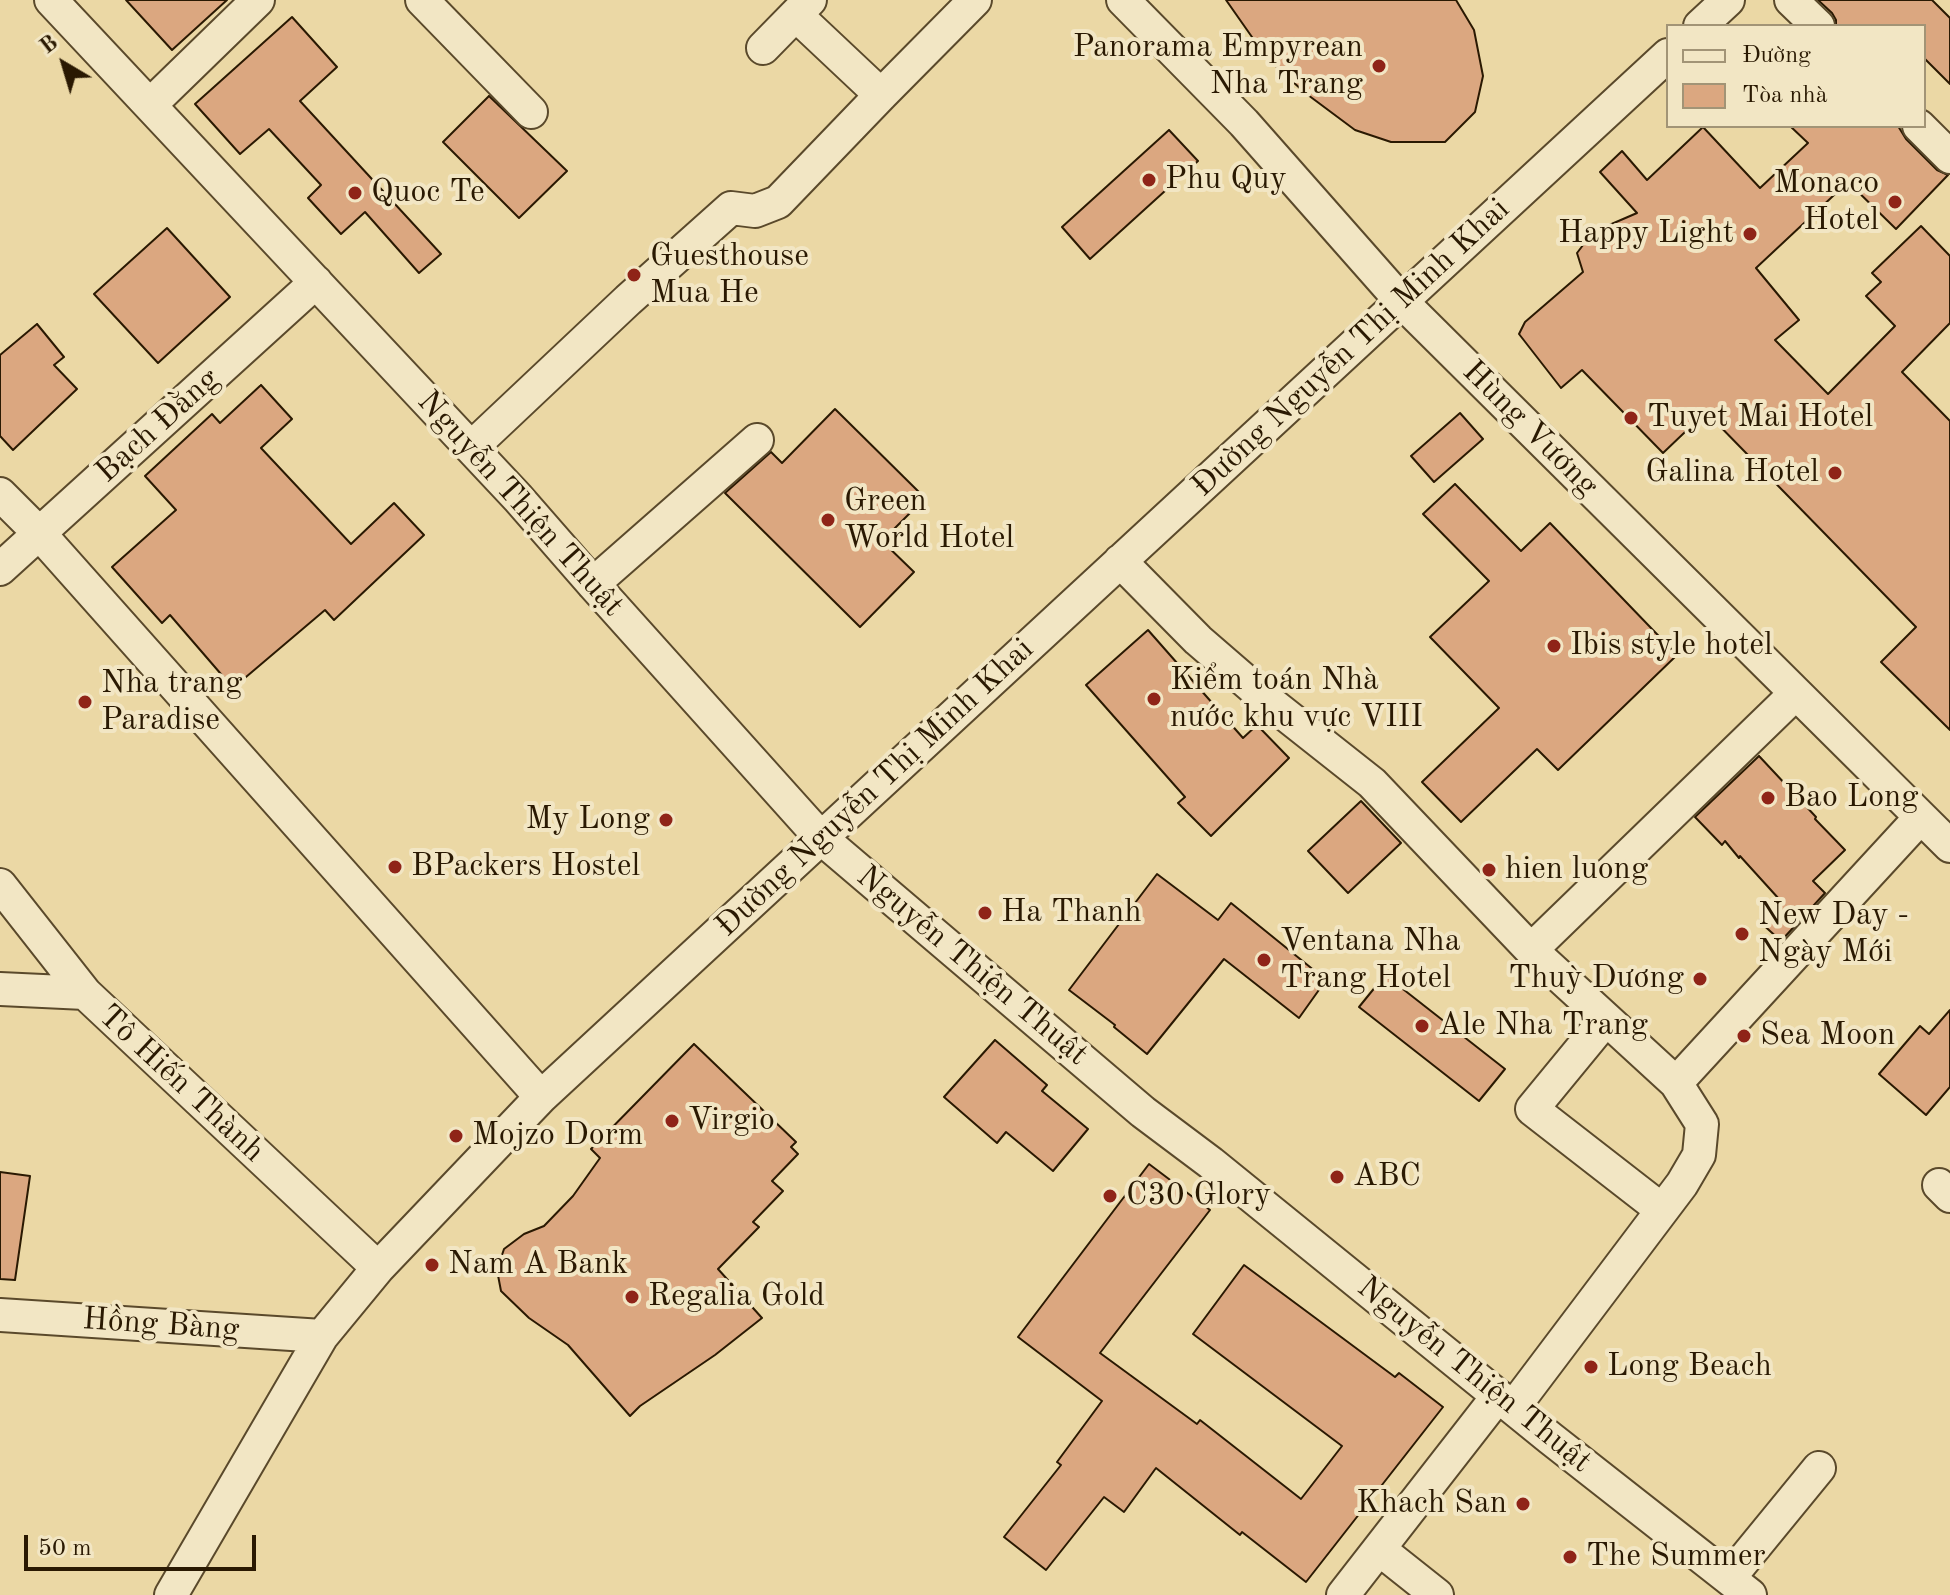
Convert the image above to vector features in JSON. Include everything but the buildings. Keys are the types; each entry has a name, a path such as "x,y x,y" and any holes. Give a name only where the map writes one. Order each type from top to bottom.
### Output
{"street":[{"name":"Nguyễn Thiện Thuật","path":"51,0 518,498 821,838 1143,1112 1221,1170 1739,1587"},
{"path":"150,105 258,0"},
{"path":"422,0 531,112"},
{"path":"471,448 731,208 755,211 778,202 975,0"},
{"name":"Hùng Vương","path":"1123,0 1244,123 1402,302 1950,846"},
{"path":"1702,24 1728,0"},
{"path":"1791,0 1816,24"},
{"path":"763,48 803,7 881,95"},
{"name":"Đường Nguyễn Thị Minh Khai","path":"171,1595 322,1336 378,1268 541,1097 1666,57"},
{"path":"1921,128 1950,157"},
{"name":"Bạch Đằng","path":"0,569 316,282"},
{"path":"593,584 757,440"},
{"path":"0,494 39,533 541,1097"},
{"path":"1120,561 1198,640 1272,704 1372,783 1531,950 1676,1083 1702,1124 1699,1155 1682,1184 1506,1402 1343,1595"},
{"path":"1531,950 1795,694"},
{"path":"1676,1083 1920,818"},
{"name":"Tô Hiến Thành","path":"0,885 85,993 378,1268"},
{"path":"0,989 85,993"},
{"path":"1606,1019 1532,1109 1662,1210"},
{"name":"Hồng Bàng","path":"0,1315 322,1336"},
{"path":"1739,1587 1819,1468"},
{"path":"1379,1549 1437,1595"}],"place":[{"name":"Panorama Empyrean Nha Trang","path":"1379,66"},
{"name":"Phu Quy","path":"1149,180"},
{"name":"Quoc Te","path":"355,193"},
{"name":"Monaco Hotel","path":"1895,202"},
{"name":"Happy Light","path":"1750,234"},
{"name":"Guesthouse Mua He","path":"634,275"},
{"name":"Tuyet Mai Hotel","path":"1631,418"},
{"name":"Galina Hotel","path":"1835,473"},
{"name":"Green World Hotel","path":"828,520"},
{"name":"Ibis style hotel","path":"1554,646"},
{"name":"Kiểm toán Nhà nước khu vực VIII","path":"1154,699"},
{"name":"Nha trang Paradise","path":"85,702"},
{"name":"Bao Long","path":"1768,798"},
{"name":"My Long","path":"666,820"},
{"name":"BPackers Hostel","path":"395,867"},
{"name":"hien luong","path":"1489,870"},
{"name":"Ha Thanh","path":"985,913"},
{"name":"New Day - Ngày Mới","path":"1742,934"},
{"name":"Ventana Nha Trang Hotel","path":"1264,960"},
{"name":"Thuỳ Dương","path":"1700,979"},
{"name":"Ale Nha Trang","path":"1422,1026"},
{"name":"Sea Moon","path":"1744,1036"},
{"name":"Virgio","path":"672,1121"},
{"name":"Mojzo Dorm","path":"456,1136"},
{"name":"ABC","path":"1337,1177"},
{"name":"C30 Glory","path":"1110,1196"},
{"name":"Nam A Bank","path":"432,1265"},
{"name":"Regalia Gold","path":"632,1297"},
{"name":"Long Beach","path":"1591,1367"},
{"name":"Khach San","path":"1523,1504"},
{"name":"The Summer","path":"1570,1557"}]}
